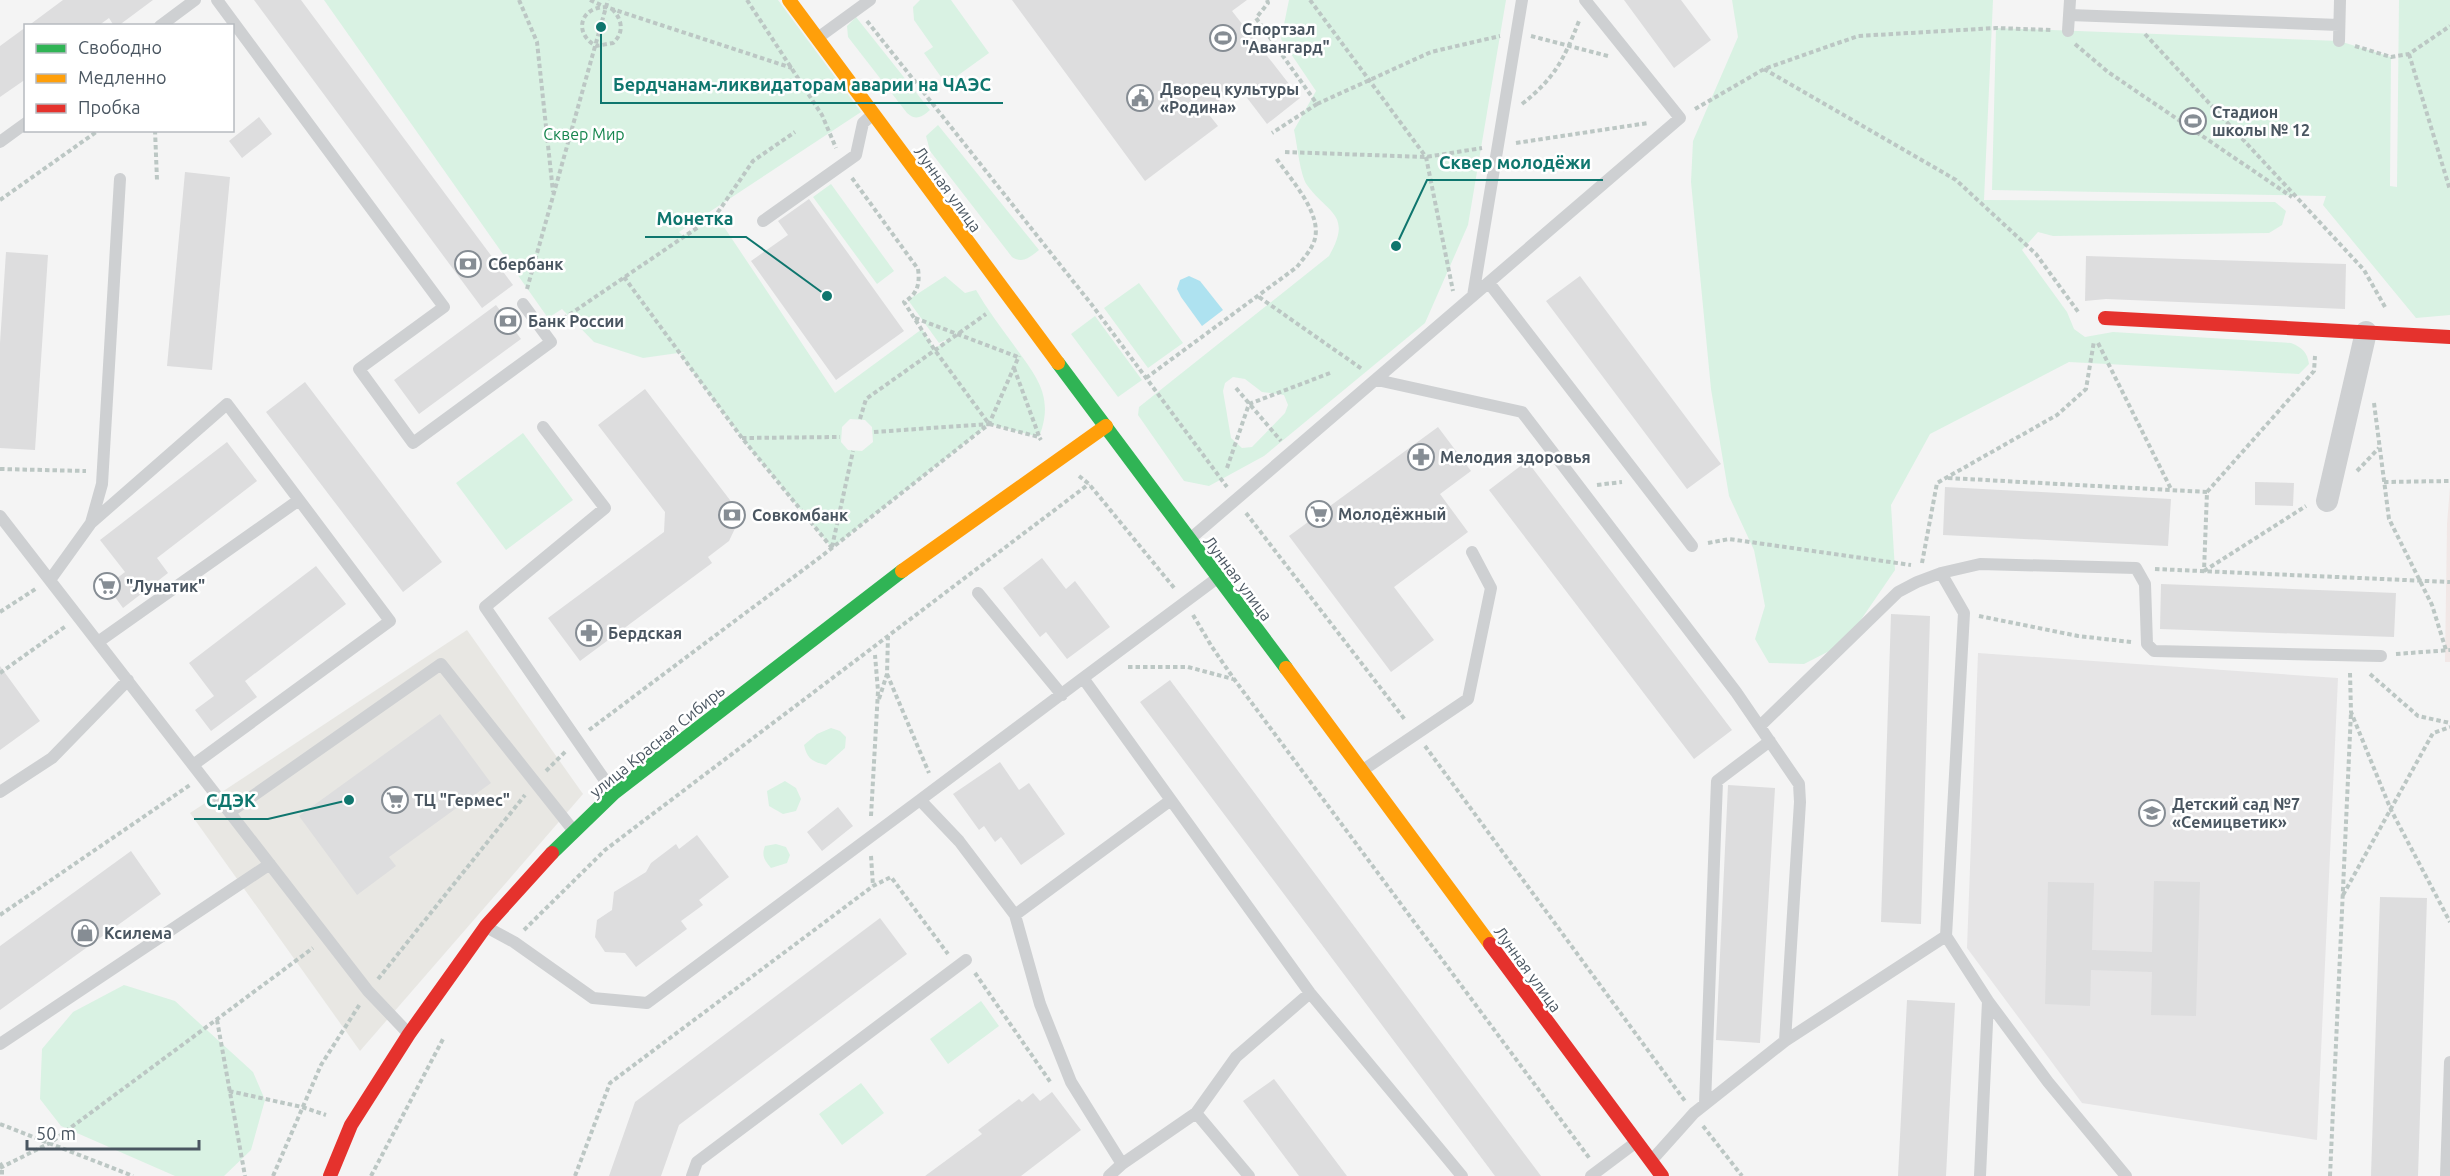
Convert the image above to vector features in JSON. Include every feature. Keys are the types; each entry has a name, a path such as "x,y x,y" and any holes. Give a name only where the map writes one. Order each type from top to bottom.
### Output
{"street":[{"name":"Лунная улица","path":"789,0 1030,328 1106,426 1662,1176"},
{"path":"2105,318 2450,337"},
{"path":"2327,501 2366,333"},
{"name":"улица Красная Сибирь","path":"330,1176 351,1125 409,1034 486,926 539,865 614,793 928,550 1106,426"}],"lane":[{"path":"163,24 195,0"},
{"path":"217,0 444,307 359,369 413,442 551,342 523,304"},
{"path":"818,38 870,0"},
{"path":"1473,296 1522,0"},
{"path":"2068,34 2070,0"},
{"path":"2339,41 2340,0"},
{"path":"1189,540 1680,118 1583,5"},
{"path":"2069,15 2339,25"},
{"path":"763,222 856,155 863,123 873,114"},
{"path":"0,142 24,124"},
{"path":"92,523 102,483 120,178"},
{"path":"1489,283 1692,546"},
{"path":"1377,380 1522,412 1760,726 1798,784 1800,802 1785,1041"},
{"path":"50,580 92,523 227,404 390,621 193,765"},
{"path":"543,427 605,508 485,607 614,793"},
{"path":"98,642 299,500"},
{"path":"3,522 368,991 409,1034"},
{"path":"1361,771 1468,699 1491,588 1472,552"},
{"path":"1760,726 1898,592 1941,573 1980,564 2136,568 2145,584 2147,644 2154,651 2381,656"},
{"path":"1941,573 1964,613 1946,936 1988,1001 2048,1082 2124,1175"},
{"path":"486,926 514,942 593,998 647,1003 1217,578"},
{"path":"978,593 1062,695"},
{"path":"230,812 441,664 575,832"},
{"path":"1083,678 1310,993 1462,1176"},
{"path":"0,792 52,758 128,680"},
{"path":"1705,1104 1717,781 1770,741"},
{"path":"920,800 959,841 1015,915 1040,1004 1071,1082 1122,1164"},
{"path":"1015,915 1171,800"},
{"path":"0,1044 270,864"},
{"path":"1650,1162 1694,1113 1785,1041 1946,936"},
{"path":"692,1176 697,1162 962,963"},
{"path":"1108,1176 1196,1113 1236,1057 1310,993"},
{"path":"1980,1176 1988,1001"},
{"path":"2446,1176 2450,1062"},
{"path":"1196,1113 1249,1176"},
{"path":"1595,1173 1636,1142"}],"path":[{"path":"519,0 537,42 553,196"},
{"path":"590,0 792,68"},
{"path":"523,304 596,46 609,8 608,0"},
{"path":"747,0 822,115 843,164 918,269 920,281 914,295 904,302 934,349 989,424"},
{"path":"1267,0 1268,3 1256,18 1317,104"},
{"path":"1310,0 1426,157 1457,310"},
{"path":"1501,122 1545,86 1562,62 1583,5"},
{"path":"609,8 620,20 621,33 613,44 596,46 585,37 582,31 583,19 592,10 609,8"},
{"path":"858,9 1092,305 1237,501 1415,733 1742,1176"},
{"path":"1680,118 1764,69 1858,36 1996,28"},
{"path":"1272,133 1317,104 1431,52 1516,32 1635,63"},
{"path":"2144,33 2364,270 2402,334"},
{"path":"2068,34 2108,72 2298,201"},
{"path":"2409,54 2450,190"},
{"path":"1764,69 1956,180 2036,254 2079,313 2105,318"},
{"path":"0,200 96,132"},
{"path":"155,132 157,180"},
{"path":"544,333 716,215 753,161 795,132"},
{"path":"1146,378 1297,267 1314,243 1315,220 1310,206 1276,158"},
{"path":"624,277 742,438 832,548"},
{"path":"1259,297 1377,380"},
{"path":"860,418 866,399 989,312"},
{"path":"915,318 1018,357"},
{"path":"273,1176 321,1065 368,991 535,782 577,740 832,548 989,424 1030,328"},
{"path":"2204,571 2207,492 2314,371 2318,330"},
{"path":"1730,539 1921,567 1936,483 2057,415 2086,389 2094,335 2172,490"},
{"path":"1014,368 1039,437 1058,458 1089,484 1186,602 1234,679 1595,1173"},
{"path":"1227,468 1250,404 1330,373"},
{"path":"1236,388 1285,446"},
{"path":"2374,402 2389,519 2432,605 2448,650 2381,656"},
{"path":"874,432 989,424 1039,437"},
{"path":"742,438 840,437"},
{"path":"832,548 853,451"},
{"path":"0,469 102,472"},
{"path":"1946,478 2207,492"},
{"path":"1579,487 1641,480"},
{"path":"2384,482 2450,481"},
{"path":"514,942 534,918 605,850 845,671 1089,484"},
{"path":"2204,571 2302,507 2327,501"},
{"path":"2136,568 2450,582"},
{"path":"0,612 50,580"},
{"path":"1964,613 2078,636 2147,644"},
{"path":"0,673 79,617"},
{"path":"877,707 887,674 888,636"},
{"path":"873,886 869,838 877,707 875,655"},
{"path":"2330,1176 2351,712 2349,655"},
{"path":"2349,655 2418,716 2450,725"},
{"path":"1099,666 1188,667 1234,679"},
{"path":"887,674 935,789"},
{"path":"2351,712 2391,810 2450,922"},
{"path":"2343,897 2433,733 2450,725"},
{"path":"0,915 202,777"},
{"path":"575,1176 610,1083 873,886 891,877 962,963 1053,1087"},
{"path":"2,1176 1,1166 50,1143 327,938"},
{"path":"217,1020 244,1176"},
{"path":"371,1176 447,1031"},
{"path":"229,1091 302,1107"},
{"path":"0,1124 133,1176"}],"shaded area":[{"path":"2450,487 2450,662 2445,662 2447,524"},
{"path":"467,630 583,794 360,1051 190,813"},
{"name":"Детский сад №7 «Семицветик»","path":"1978,653 2338,678 2317,1140 2082,1103 1967,948"}],"green space":[{"name":"Сквер Мир","path":"324,0 778,0 861,112 679,232 683,236 716,215 835,393 922,329 934,349 952,337 939,343 908,300 945,276 965,293 976,290 1036,377 1044,398 1043,423 1039,437 989,424 832,548 742,438 680,354 685,352 643,358 594,342 562,309 548,318","holes":["850,419 865,420 872,427 873,442 862,451 848,450 841,442 842,427"]},
{"path":"920,0 951,0 989,53 946,84 924,53 933,47 914,20 913,7"},
{"path":"1289,0 1506,0 1468,225 1425,323 1264,456 1209,486 1184,481 1138,415 1139,407 1329,256 1339,231 1335,216 1307,185 1294,130 1316,91 1281,39","holes":["1233,377 1245,379 1262,392 1284,395 1288,405 1285,413 1252,447 1242,448 1231,438 1223,391 1225,383"]},
{"path":"1732,0 1993,0 1984,200 2275,202 2286,211 2282,225 2269,233 2053,236 2038,232 2022,250 2067,312 2074,329 2085,337 2113,332 2291,343 2304,351 2309,364 2299,374 2069,362 1930,434 1891,505 1895,570 1845,643 1804,664 1769,663 1755,639 1765,606 1754,550 1729,496 1711,389 1691,182 1693,141 1738,37"},
{"path":"2399,0 2450,0 2450,315 2416,318 2323,205 2326,196 1992,190 1996,28 2339,41 2391,57 2390,186 2397,187"},
{"path":"856,17 930,110 924,115 916,117 907,113 848,37 847,26"},
{"path":"938,125 1039,250 1033,255 1023,260 1012,257 930,151 926,136"},
{"path":"831,184 894,271 877,284 813,197"},
{"path":"1139,283 1183,343 1148,368 1104,308"},
{"path":"1095,316 1142,380 1118,397 1071,334"},
{"path":"523,433 573,500 506,550 456,483"},
{"path":"831,728 840,731 846,737 845,748 826,765 818,763 807,754 804,745 817,734"},
{"path":"785,781 796,788 801,799 796,811 783,814 769,806 767,791"},
{"path":"776,844 786,847 790,855 787,863 771,868 763,853 765,846"},
{"path":"124,985 175,1001 253,1072 265,1100 251,1150 224,1176 175,1176 61,1126 40,1099 42,1049 73,1012"},
{"path":"981,1001 999,1026 948,1064 930,1039"},
{"path":"861,1083 884,1113 842,1145 819,1114"}],"water":[{"path":"1189,276 1200,281 1223,310 1202,326 1177,289 1180,280"}],"building":[{"path":"63,0 153,0 121,24 113,24 109,18 101,24 31,24"},
{"path":"254,0 301,0 513,285 482,308"},
{"name":"Дворец культуры «Родина»","path":"1012,0 1247,0 1232,11 1300,98 1267,124 1238,86 1206,111 1218,126 1145,181"},
{"path":"1624,0 1681,0 1711,40 1674,68"},
{"path":"24,28 24,80 0,97 0,46"},
{"path":"259,117 272,134 242,158 229,141"},
{"path":"185,172 230,177 212,370 167,366"},
{"path":"809,199 904,331 836,380 751,261 788,235 778,221"},
{"path":"6,252 48,255 35,450 0,448 0,343"},
{"path":"2086,256 2346,264 2345,309 2106,299 2085,301"},
{"path":"1580,276 1721,464 1687,489 1546,301"},
{"path":"496,305 521,339 419,414 394,380"},
{"path":"305,382 442,562 403,592 266,412"},
{"path":"645,389 733,504 739,520 729,541 708,557 712,563 580,661 548,618 664,532 665,512 598,425"},
{"path":"1438,427 1471,471 1440,494 1468,532 1394,587 1434,640 1391,672 1289,536"},
{"path":"227,442 257,481 157,558 168,573 123,608 107,586 125,572 100,540"},
{"path":"1527,461 1732,730 1694,759 1489,490"},
{"path":"2255,482 2294,483 2293,506 2255,505"},
{"path":"1945,487 2171,499 2168,546 1943,535"},
{"path":"1042,558 1066,589 1075,581 1110,627 1067,659 1046,632 1040,637 1003,588"},
{"path":"316,566 346,604 245,681 257,697 211,731 195,710 214,696 189,663"},
{"path":"2161,584 2396,593 2394,637 2160,629"},
{"path":"1891,614 1930,616 1921,924 1881,922"},
{"path":"0,666 40,721 0,750"},
{"path":"1170,680 1541,1176 1495,1176 1140,702"},
{"name":"ТЦ \"Гермес\"","path":"440,714 491,783 389,857 396,866 357,895 299,816"},
{"path":"1000,762 1019,790 1029,783 1065,834 1021,865 1001,837 995,842 984,826 979,830 953,794"},
{"path":"1728,785 1775,788 1760,1043 1716,1040"},
{"path":"838,807 853,826 822,851 807,832"},
{"path":"697,835 729,877 699,900 703,905 681,921 687,929 636,967 625,953 605,952 595,937 597,920 612,910 614,892 646,872 651,863 676,844 679,849"},
{"path":"131,851 161,894 0,1010 0,946"},
{"path":"2154,881 2200,882 2196,1016 2151,1015 2152,972 2091,970 2090,1006 2045,1004 2048,882 2094,883 2092,950 2152,952"},
{"path":"2380,897 2427,898 2418,1176 2371,1176"},
{"path":"880,918 907,954 679,1125 661,1176 609,1176 635,1102"},
{"path":"1907,1000 1955,1003 1946,1176 1898,1176"},
{"path":"1274,1079 1347,1176 1299,1176 1243,1101"},
{"path":"1052,1092 1081,1130 1021,1176 925,1176 982,1134 978,1130 1019,1099 1022,1102 1033,1093 1040,1101"}],"traffic: fast":[{"path":"1058,363 1286,668"},
{"path":"552,853 614,793 902,571"}],"traffic: slow":[{"path":"789,0 1058,363"},
{"path":"902,571 1106,426"},
{"path":"1286,668 1490,944"}],"traffic: jam":[{"path":"2105,318 2450,337"},
{"path":"330,1176 351,1125 409,1034 486,926 552,853"},
{"path":"1490,944 1662,1176"}],"place":[{"name":"Бердчанам-ликвидаторам аварии на ЧАЭС","path":"601,27"},
{"name":"Спортзал \"Авангард\"","path":"1223,38"},
{"name":"Дворец культуры «Родина»","path":"1140,98"},
{"name":"Стадион школы № 12","path":"2193,121"},
{"name":"Сквер молодёжи","path":"1396,246"},
{"name":"Сбербанк","path":"468,264"},
{"name":"Монетка","path":"827,296"},
{"name":"Банк России","path":"508,321"},
{"name":"Мелодия здоровья","path":"1421,457"},
{"name":"Молодёжный","path":"1319,514"},
{"name":"Совкомбанк","path":"732,515"},
{"name":"\"Лунатик\"","path":"107,586"},
{"name":"Бердская","path":"589,633"},
{"name":"СДЭК","path":"349,800"},
{"name":"ТЦ \"Гермес\"","path":"395,800"},
{"name":"Детский сад №7 «Семицветик»","path":"2152,813"},
{"name":"Ксилема","path":"85,933"}]}
